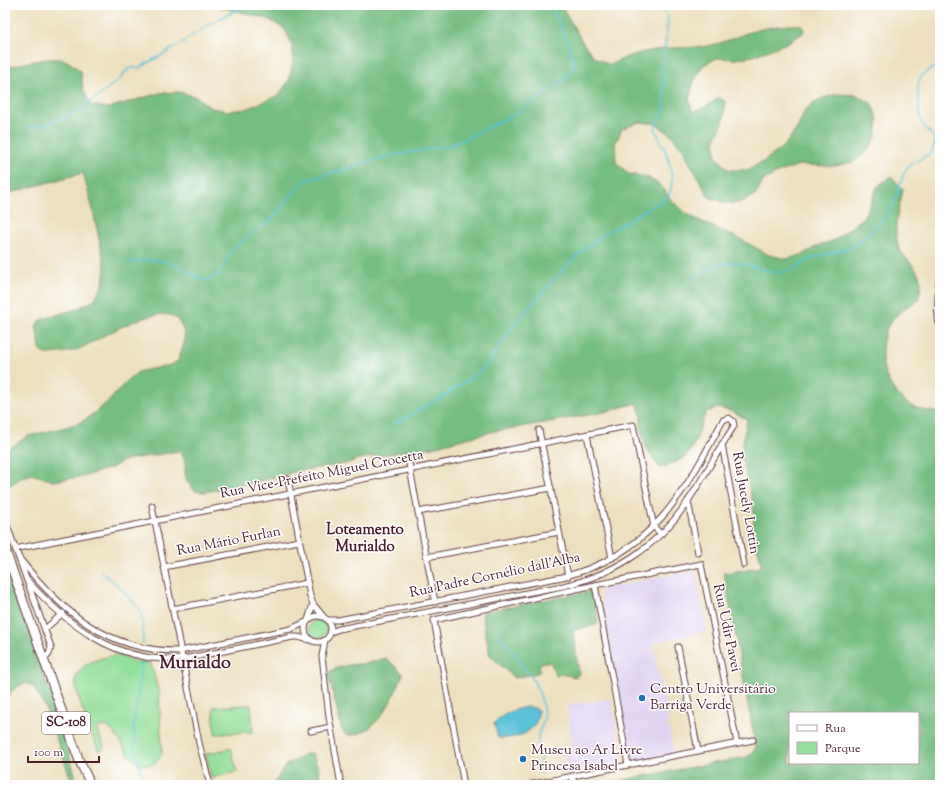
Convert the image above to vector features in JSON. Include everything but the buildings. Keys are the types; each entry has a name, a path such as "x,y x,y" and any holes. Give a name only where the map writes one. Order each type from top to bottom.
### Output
{"main road":[{"path":"940,285 940,322"},
{"name":"SC-108","path":"5,549 79,760 91,785"}],"street":[{"name":"Rua Padre Cornélio dall'Alba","path":"328,620 338,620 435,602 568,576 590,569 612,558 635,543 654,527 684,490 723,420 730,418 733,421 734,426 688,501 661,534 642,551 623,564 603,574 563,586 331,632"},
{"name":"Rua Vice-Prefeito Miguel Crocetta","path":"16,549 633,425 654,527"},
{"path":"539,430 568,576"},
{"path":"587,435 612,558"},
{"name":"Rua Jucely Lottin","path":"722,444 744,565"},
{"path":"408,458 435,602"},
{"path":"288,479 307,583 313,604 322,616 328,620 331,626 331,632 325,640 322,656 331,727 341,785"},
{"path":"418,512 550,488"},
{"path":"688,501 698,553"},
{"path":"152,506 199,743 210,785"},
{"path":"5,520 51,647 49,654 44,660"},
{"path":"654,527 661,534"},
{"path":"427,557 559,532"},
{"name":"Rua Mário Furlan","path":"164,566 299,541"},
{"path":"19,558 44,588 66,609 88,626 119,641 154,650 180,651 291,629 307,621 313,616 322,616"},
{"name":"Rua Udir Pavei","path":"595,585 701,564 737,743"},
{"path":"27,580 61,615 95,639 112,647 152,658 182,659 293,637 320,642 325,640"},
{"path":"172,609 307,583"},
{"path":"464,785 434,620 595,585 628,765"},
{"path":"313,604 305,632 322,656"},
{"path":"45,630 66,609"},
{"path":"678,647 698,751"},
{"path":"311,731 331,727"},
{"path":"528,785 753,740"},
{"path":"572,776 575,785"}],"shaded area":[{"name":"Centro Universitário Barriga Verde","path":"695,570 707,631 653,643 674,753 631,762 600,589"},
{"name":"Centro Universitário Barriga Verde","path":"611,699 622,760 618,764 569,775 566,773 566,753 572,749 567,705"}],"green space":[{"path":"212,5 561,5 583,43 594,57 610,65 633,55 650,51 707,46 765,28 787,25 802,25 804,31 803,33 787,43 753,56 736,59 717,58 702,66 693,84 689,99 693,112 705,107 719,98 726,102 723,123 715,139 716,157 729,170 747,170 763,162 778,151 798,127 805,110 820,99 837,94 855,95 871,103 878,119 876,137 867,152 853,162 835,166 799,165 779,172 764,180 755,195 739,203 726,203 709,197 683,149 671,135 657,124 639,122 622,129 615,144 616,162 629,174 647,177 661,186 672,201 686,213 769,255 787,259 804,254 819,245 833,241 862,219 871,203 877,187 891,176 903,189 896,222 897,242 901,252 919,275 921,285 918,300 898,314 887,327 882,347 882,357 886,376 890,384 902,399 917,408 940,413 940,785 595,785 747,757 756,748 724,573 762,567 753,530 754,508 741,454 747,419 731,411 718,408 706,412 696,441 688,454 672,464 660,468 647,450 641,430 641,414 637,403 600,413 491,432 432,447 359,459 345,464 298,471 265,480 205,492 195,491 188,482 185,473 184,459 179,451 125,460 111,468 81,477 53,481 32,474 19,479 5,489 5,451 28,436 63,428 81,422 110,400 124,384 138,372 170,365 178,361 184,343 184,332 181,325 174,317 162,314 133,322 79,349 63,353 46,354 41,352 36,326 40,320 76,309 93,301 103,285 105,267 92,206 83,173 6,194 8,214 5,220 5,68 43,60 65,60 81,71 83,89 91,105 108,108 160,93 179,92 197,97 211,108 228,111 246,109 279,95 289,80 293,62 292,44 284,28 268,19"},
{"path":"5,565 67,741 67,747 78,785 73,785 45,707 33,686 26,683 13,690 9,695 5,709"},
{"path":"591,591 593,593 598,623 596,625 575,630 573,632 579,674 576,677 561,674 556,676 551,663 547,662 539,665 540,671 538,673 514,678 490,655 482,615 483,612"},
{"path":"314,620 322,620 327,625 325,636 322,638 314,638 309,633 309,625"},
{"path":"115,655 138,662 151,664 159,693 162,753 158,760 153,764 142,765 137,763 130,756 115,734 106,726 99,727 97,730 104,746 102,750 98,750 84,713 77,691 76,677 82,668 87,664"},
{"path":"386,658 403,674 395,694 375,723 366,730 357,734 346,735 342,730 328,673 342,666 368,663"},
{"path":"251,705 253,732 215,734 213,707"},
{"path":"231,748 237,772 211,778 206,754"},
{"path":"312,753 319,770 321,785 273,785 286,765"}],"water":[{"path":"529,707 538,710 535,724 531,729 519,736 498,738 494,723 510,712"}],"waterway":[{"path":"28,128 48,124 67,117 80,110 120,79 128,69 139,68 174,48 213,22 247,5"},
{"path":"129,262 153,260 163,261 176,265 201,279 207,280 219,274 232,251 241,242 274,217 290,196 305,181 389,156 448,146 515,114 564,80 572,70 574,63 569,47 557,17 549,5"},
{"path":"394,424 439,399 476,375 484,368 517,321 576,256 602,236 668,197 672,181 671,169 655,127 665,108 663,66 668,19 663,5"},
{"path":"691,279 702,272 726,263 745,264 771,272 787,272 813,258 848,248 869,234 890,211 906,169 910,165 930,154 934,146 934,137 926,129 919,116 918,83 922,75 932,68 940,65"},
{"path":"101,572 124,591 138,608 141,614 143,643"},
{"path":"498,633 527,670 542,702 544,717 538,739 541,774"},
{"path":"142,659 134,725 135,751 146,785"}],"place":[{"name":"Centro Universitário Barriga Verde","path":"642,698"},
{"name":"Museu ao Ar Livre Princesa Isabel","path":"523,759"}],"district":[{"name":"Loteamento Murialdo","path":"365,538"},
{"name":"Murialdo","path":"195,664"}]}
